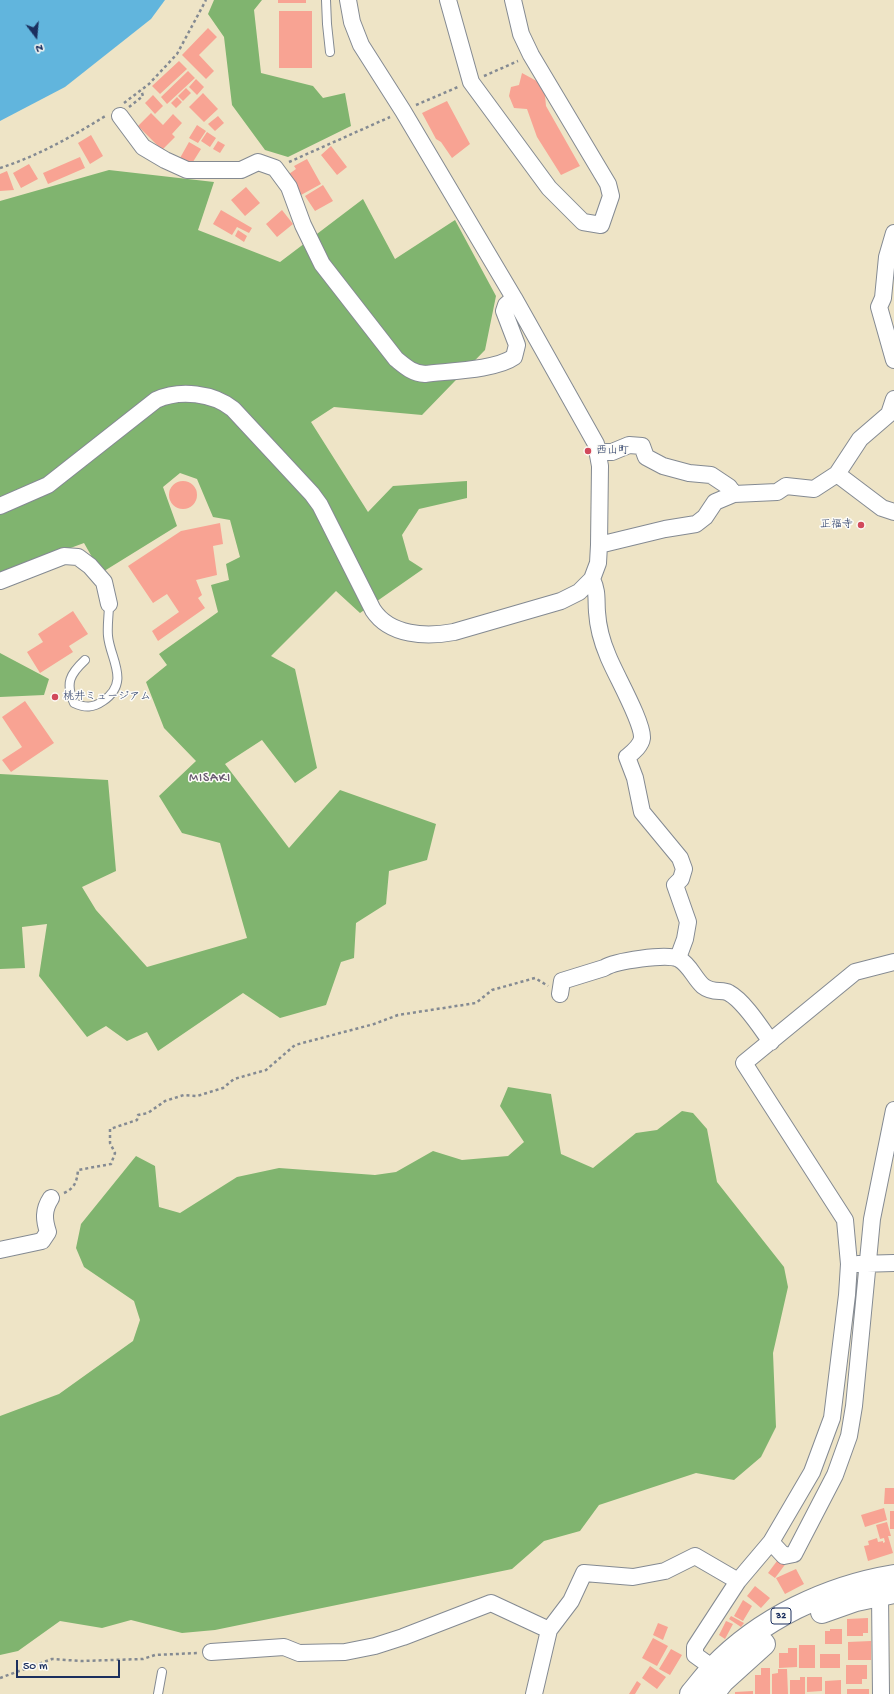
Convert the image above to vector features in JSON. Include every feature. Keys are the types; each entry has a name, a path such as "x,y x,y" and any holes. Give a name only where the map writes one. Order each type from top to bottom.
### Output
{"main road":[{"name":"32","path":"691,1694 713,1668 756,1631 794,1609 826,1594 853,1585 894,1576"},
{"name":"32","path":"713,1694 723,1681 746,1658 763,1644 783,1631 803,1620 835,1607 887,1593"}],"street":[{"path":"0,506 48,485 156,400 170,395 192,394 216,399 224,402 233,409 312,494 320,505 373,610 383,622 392,627 423,635 437,635 454,632 561,601 579,592 592,579 598,562 600,545 600,466 598,452 592,435 514,298 403,111 361,44 352,22 348,0"},
{"path":"448,0 470,82 549,188 583,222 601,225 611,196 608,184 531,55 521,34 513,0"},
{"path":"117,111 143,147 165,160 187,170 242,170 258,162 275,168 289,187 303,225 322,264 396,359 408,370 425,374 495,365 508,361 514,357 516,345 504,311 506,305 514,298"},
{"path":"894,233 887,257 883,298 879,307 894,360"},
{"path":"600,545 665,529 696,524 705,517 715,502 734,494 777,492 786,486 814,489 837,474 860,439 889,414 894,399"},
{"path":"598,452 612,452 630,445 642,446 646,457 663,466 689,473 711,475 729,487 734,494"},
{"path":"837,474 882,508 894,512"},
{"path":"0,580 64,556 78,557 90,566 104,582 109,604"},
{"path":"592,579 597,590 597,612 600,635 639,723 642,739 636,749 628,757 635,778 642,812 680,858 684,869 681,878 675,885 688,922 685,939 678,958"},
{"path":"560,994 562,981 604,968 610,964 625,960 660,957 678,958 692,970 703,985 714,992 728,992 750,1012 770,1042"},
{"path":"713,1668 695,1655 695,1647 738,1581 771,1542 812,1472 832,1418 847,1295 849,1264 845,1220 744,1062 855,972 894,962"},
{"path":"771,1542 784,1556 794,1554 835,1475 849,1436 854,1406 872,1219 894,1110"},
{"path":"0,1250 42,1241 48,1232 44,1220 46,1205 51,1198"},
{"path":"849,1264 894,1263"},
{"path":"534,1694 550,1630 571,1601 584,1573 633,1577 665,1571 695,1556 738,1581"},
{"path":"881,1694 887,1661 887,1593"},
{"path":"211,1652 284,1647 299,1653 345,1652 375,1646 403,1637 491,1603 550,1630"}],"lane":[{"path":"326,0 330,52"},
{"path":"85,660 75,669 69,680 71,695 74,703 84,707 99,704 112,695 117,682 116,662 108,636 109,604"},
{"path":"158,1694 162,1672"}],"path":[{"path":"117,111 149,84 178,54 206,0"},
{"path":"275,168 531,55"},
{"path":"0,168 15,163 78,134 143,96 141,90"},
{"path":"51,1198 69,1190 76,1183 78,1170 112,1164 115,1153 110,1143 110,1129 137,1120 138,1114 148,1113 165,1101 184,1095 197,1096 223,1088 234,1079 266,1070 295,1045 374,1024 398,1014 476,1003 492,990 535,978 560,994"},
{"path":"0,1678 52,1659 81,1661 143,1659 155,1655 211,1652"}],"green space":[{"path":"214,0 262,0 254,10 261,73 313,86 323,98 345,93 351,126 288,157 265,150 232,105 224,37 208,14"},
{"path":"109,170 214,182 198,230 280,262 363,199 395,259 455,220 496,296 485,350 422,415 334,407 311,422 368,512 393,486 467,481 467,498 419,509 402,535 409,560 423,569 360,613 336,591 271,656 295,669 317,768 295,783 262,740 225,764 289,848 340,790 436,824 427,860 389,871 386,904 356,923 354,958 341,962 326,1005 280,1018 243,993 158,1051 147,1032 127,1041 106,1026 87,1037 39,976 47,924 22,927 25,968 0,969 0,774 108,780 116,871 82,887 96,910 147,967 247,938 220,843 182,833 159,796 196,761 164,728 146,682 167,665 159,654 218,612 211,585 229,580 226,564 240,557 230,520 213,517 197,479 180,473 163,487 177,526 101,573 84,543 0,574 0,201"},
{"path":"0,653 49,679 44,695 0,697"},
{"path":"508,1087 551,1094 561,1154 593,1168 636,1133 657,1130 682,1111 693,1113 707,1129 717,1182 784,1267 788,1287 773,1353 776,1427 761,1457 734,1480 696,1473 599,1505 580,1531 544,1541 512,1569 215,1630 182,1633 131,1620 102,1628 60,1621 18,1651 0,1655 0,1416 59,1394 133,1341 140,1320 134,1301 84,1267 76,1248 81,1224 136,1156 155,1166 159,1207 180,1213 237,1177 279,1168 375,1175 396,1172 433,1151 462,1160 508,1156 524,1142 500,1106"}],"water":[{"path":"0,0 165,0 151,19 65,87 0,121"}],"building":[{"path":"278,0 306,0 306,3 278,3"},
{"path":"279,11 312,11 312,68 279,68"},
{"path":"208,28 217,37 199,55 214,71 206,79 182,55"},
{"path":"179,61 187,69 160,94 152,86"},
{"path":"188,71 195,78 167,104 161,97"},
{"path":"522,73 544,85 546,106 580,166 561,175 537,137 527,109 514,108 509,96 511,87 519,85"},
{"path":"196,79 204,87 197,95 189,87"},
{"path":"186,88 191,93 183,101 178,96"},
{"path":"203,93 218,109 204,122 189,107"},
{"path":"153,95 163,106 155,114 145,103"},
{"path":"177,97 182,102 176,108 171,103"},
{"path":"447,101 470,144 452,158 441,142 436,139 422,113"},
{"path":"151,113 163,125 173,114 182,123 172,134 175,137 162,150 138,126"},
{"path":"218,116 224,123 215,131 208,124"},
{"path":"197,125 206,131 198,143 189,138"},
{"path":"207,132 216,138 210,147 201,141"},
{"path":"91,135 103,156 90,164 78,143"},
{"path":"218,141 225,145 220,153 213,149"},
{"path":"189,142 201,149 191,165 180,158"},
{"path":"331,146 347,167 337,175 321,155"},
{"path":"80,157 85,168 48,184 43,173"},
{"path":"307,159 321,184 301,195 289,174 296,169 294,166"},
{"path":"29,164 38,179 21,188 13,173"},
{"path":"7,171 14,190 0,191 0,174"},
{"path":"323,185 333,201 315,211 305,196"},
{"path":"246,187 260,203 245,216 231,200"},
{"path":"221,210 252,228 249,233 237,227 232,235 213,224"},
{"path":"282,210 293,224 277,237 266,224"},
{"path":"238,230 247,236 244,242 235,236"},
{"path":"183,481 193,485 197,495 193,505 183,509 173,505 169,495 173,485"},
{"path":"220,523 223,544 213,546 217,575 196,580 202,595 198,598 205,608 158,641 152,631 179,612 167,594 153,603 128,566 181,531"},
{"path":"73,611 88,634 69,646 73,652 40,673 27,652 43,642 38,634"},
{"path":"25,701 54,743 11,772 2,760 22,747 2,717"},
{"path":"885,1488 894,1488 894,1504 884,1504"},
{"path":"884,1508 887,1520 865,1527 861,1515"},
{"path":"890,1511 894,1511 894,1529 890,1529"},
{"path":"887,1522 891,1536 888,1536 893,1553 868,1561 864,1546 869,1545 868,1541 877,1538 878,1542 885,1542 884,1538 880,1539 876,1525"},
{"path":"780,1557 787,1562 775,1578 768,1573"},
{"path":"796,1569 804,1584 785,1594 776,1578"},
{"path":"755,1586 770,1598 761,1608 747,1596"},
{"path":"743,1600 752,1606 743,1621 734,1616"},
{"path":"731,1616 744,1623 741,1627 729,1619"},
{"path":"868,1618 868,1633 863,1633 863,1636 847,1636 847,1619"},
{"path":"726,1621 733,1624 725,1639 719,1635"},
{"path":"658,1623 668,1627 663,1640 653,1635"},
{"path":"830,1629 842,1629 842,1644 825,1644 825,1631 830,1631"},
{"path":"653,1638 668,1646 657,1666 642,1658"},
{"path":"871,1641 871,1660 848,1660 848,1642"},
{"path":"799,1645 815,1645 815,1668 799,1668"},
{"path":"788,1648 797,1648 797,1667 779,1668 779,1653 788,1653"},
{"path":"671,1649 682,1655 670,1675 659,1669"},
{"path":"820,1654 840,1654 840,1668 820,1668"},
{"path":"846,1665 867,1665 867,1679 862,1679 862,1684 846,1684"},
{"path":"650,1666 666,1677 657,1689 642,1678"},
{"path":"761,1668 770,1668 770,1694 755,1694 755,1675 761,1675"},
{"path":"778,1669 787,1669 788,1694 772,1694 772,1674 778,1673"},
{"path":"800,1677 805,1677 805,1694 790,1694 790,1680 800,1680"},
{"path":"807,1677 822,1677 822,1691 807,1692"},
{"path":"841,1680 841,1694 825,1694 825,1681"},
{"path":"637,1681 641,1684 635,1694 629,1694"},
{"path":"847,1689 869,1689 869,1694 847,1694"},
{"path":"753,1691 753,1694 735,1694 735,1692"}],"place":[{"name":"西山町","path":"588,451"},
{"name":"正福寺","path":"861,525"},
{"name":"桃井ミュージアム","path":"55,697"}],"district":[{"name":"MISAKI","path":"210,779"}]}
